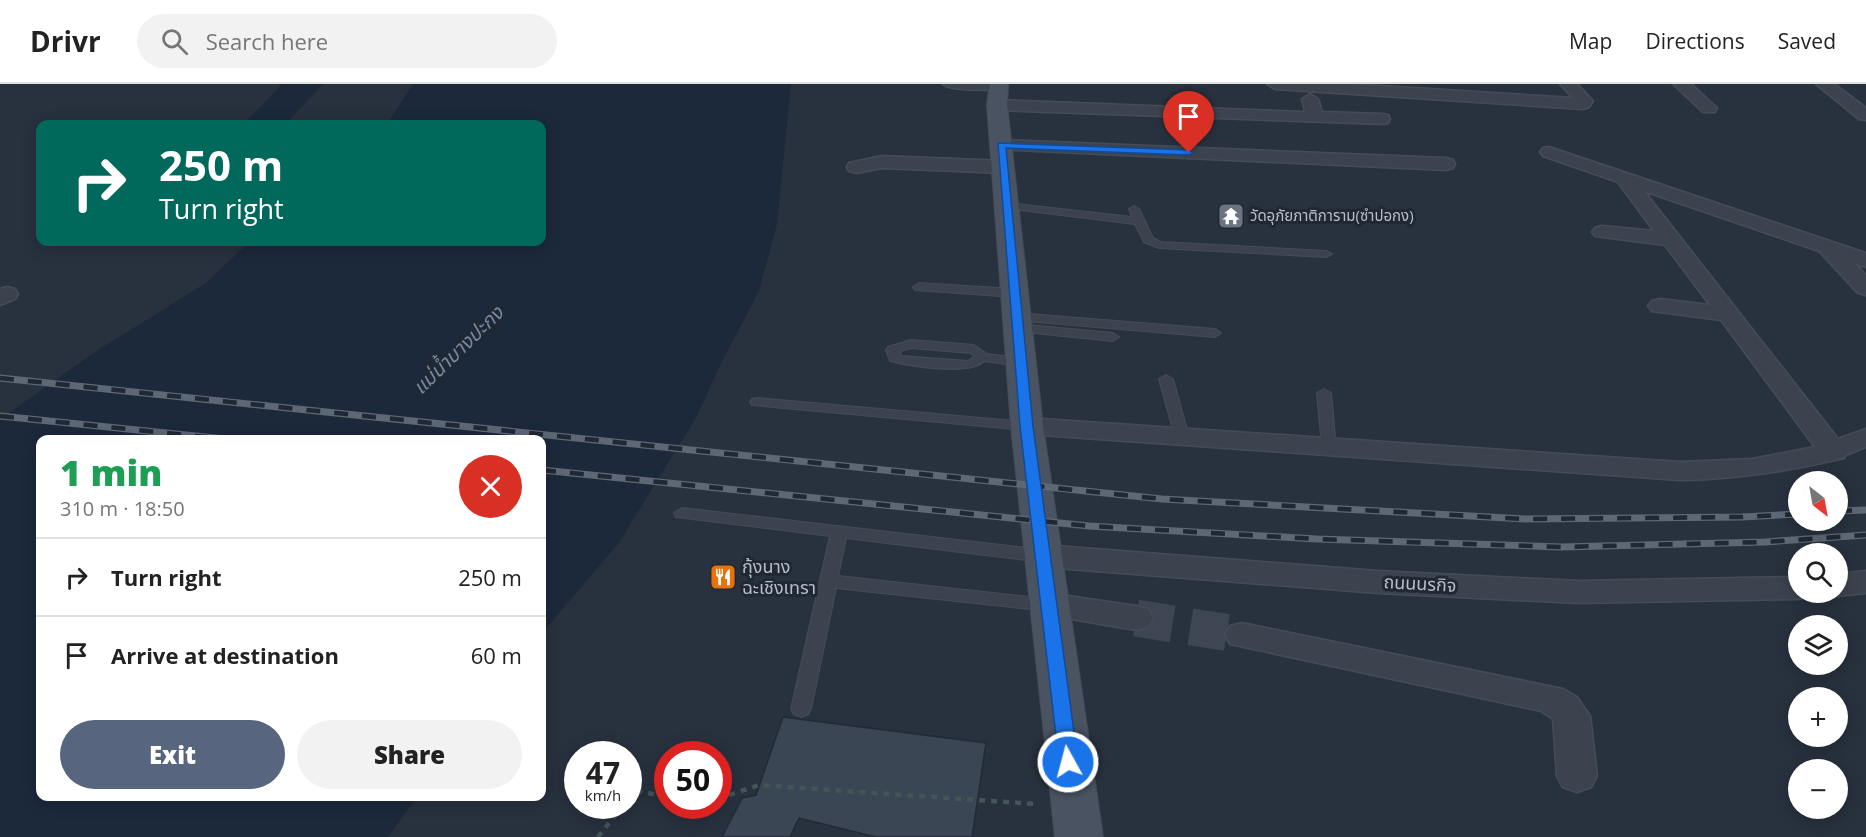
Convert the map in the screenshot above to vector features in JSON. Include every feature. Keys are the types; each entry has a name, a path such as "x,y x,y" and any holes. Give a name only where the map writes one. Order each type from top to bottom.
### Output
{"main road":[{"path":"998,92 1002,156 1022,208 1016,313 1048,605 1077,822"}],"street":[{"path":"951,84 998,92 1316,117 1382,119"},
{"path":"1275,84 1583,104 1585,101 1568,84"},
{"path":"1681,84 1709,108"},
{"path":"1824,84 1865,115"},
{"path":"1306,86 1316,117"},
{"path":"1549,152 1866,260"},
{"path":"856,167 882,162 1002,156 1446,164"},
{"path":"1623,177 1834,452"},
{"path":"1602,232 1671,239"},
{"path":"1825,247 1866,288"},
{"path":"1660,306 1728,314"},
{"path":"1027,426 1680,471 1764,467 1805,460 1834,452 1866,437"},
{"name":"ถนนนรกิจ","path":"1043,556 1378,582 1578,592 1788,588"},
{"path":"1848,584 1866,582"},
{"path":"1048,605 1136,618"},
{"path":"1242,635 1550,699 1564,706 1571,716 1577,776"}],"lane":[{"path":"1022,208 1138,221"},
{"path":"1134,209 1148,240 1159,245 1326,254"},
{"path":"919,287 1113,337"},
{"path":"1016,313 1215,333"},
{"path":"911,344 974,349 980,353 981,357 977,362 969,365 906,361 895,358 893,350 898,346 911,344"},
{"path":"981,357 1021,362"},
{"path":"1166,379 1182,437"},
{"path":"1324,393 1329,447"},
{"path":"757,402 1027,426"},
{"path":"682,513 1043,556"},
{"path":"801,709 839,531"},
{"path":"829,581 1048,605"}],"path":[{"path":"732,794 759,785 1077,822"},
{"path":"598,837 612,819"}],"water":[{"path":"282,84 323,84 290,120 248,120"},
{"name":"แม่น้ำบางปะกง","path":"413,84 791,84 777,224 759,291 721,363 697,416 618,544 546,628 546,435 36,435 36,801 414,801 388,837 0,837 0,419 98,350 206,283 245,246 546,246 546,120 390,120"}],"building":[{"path":"783,717 986,743 972,837 876,837 799,818 790,837 722,837 742,798 756,795"}],"tunnel":[{"path":"1136,618 1242,635"}],"railway":[{"path":"0,378 1162,499 1525,519 1788,515"},
{"path":"0,416 186,435"},
{"path":"546,470 1089,526 1317,539 1561,547 1765,542 1866,535"},
{"path":"1848,511 1866,510"}],"place":[{"name":"วัดอุภัยภาติการาม(ซำปอกง)","path":"1231,216"},
{"name":"กุ้งนาง ฉะเชิงเทรา","path":"723,577"}],"route":[{"path":"1068,762 1027,426 1001,145 1189,153"}]}
